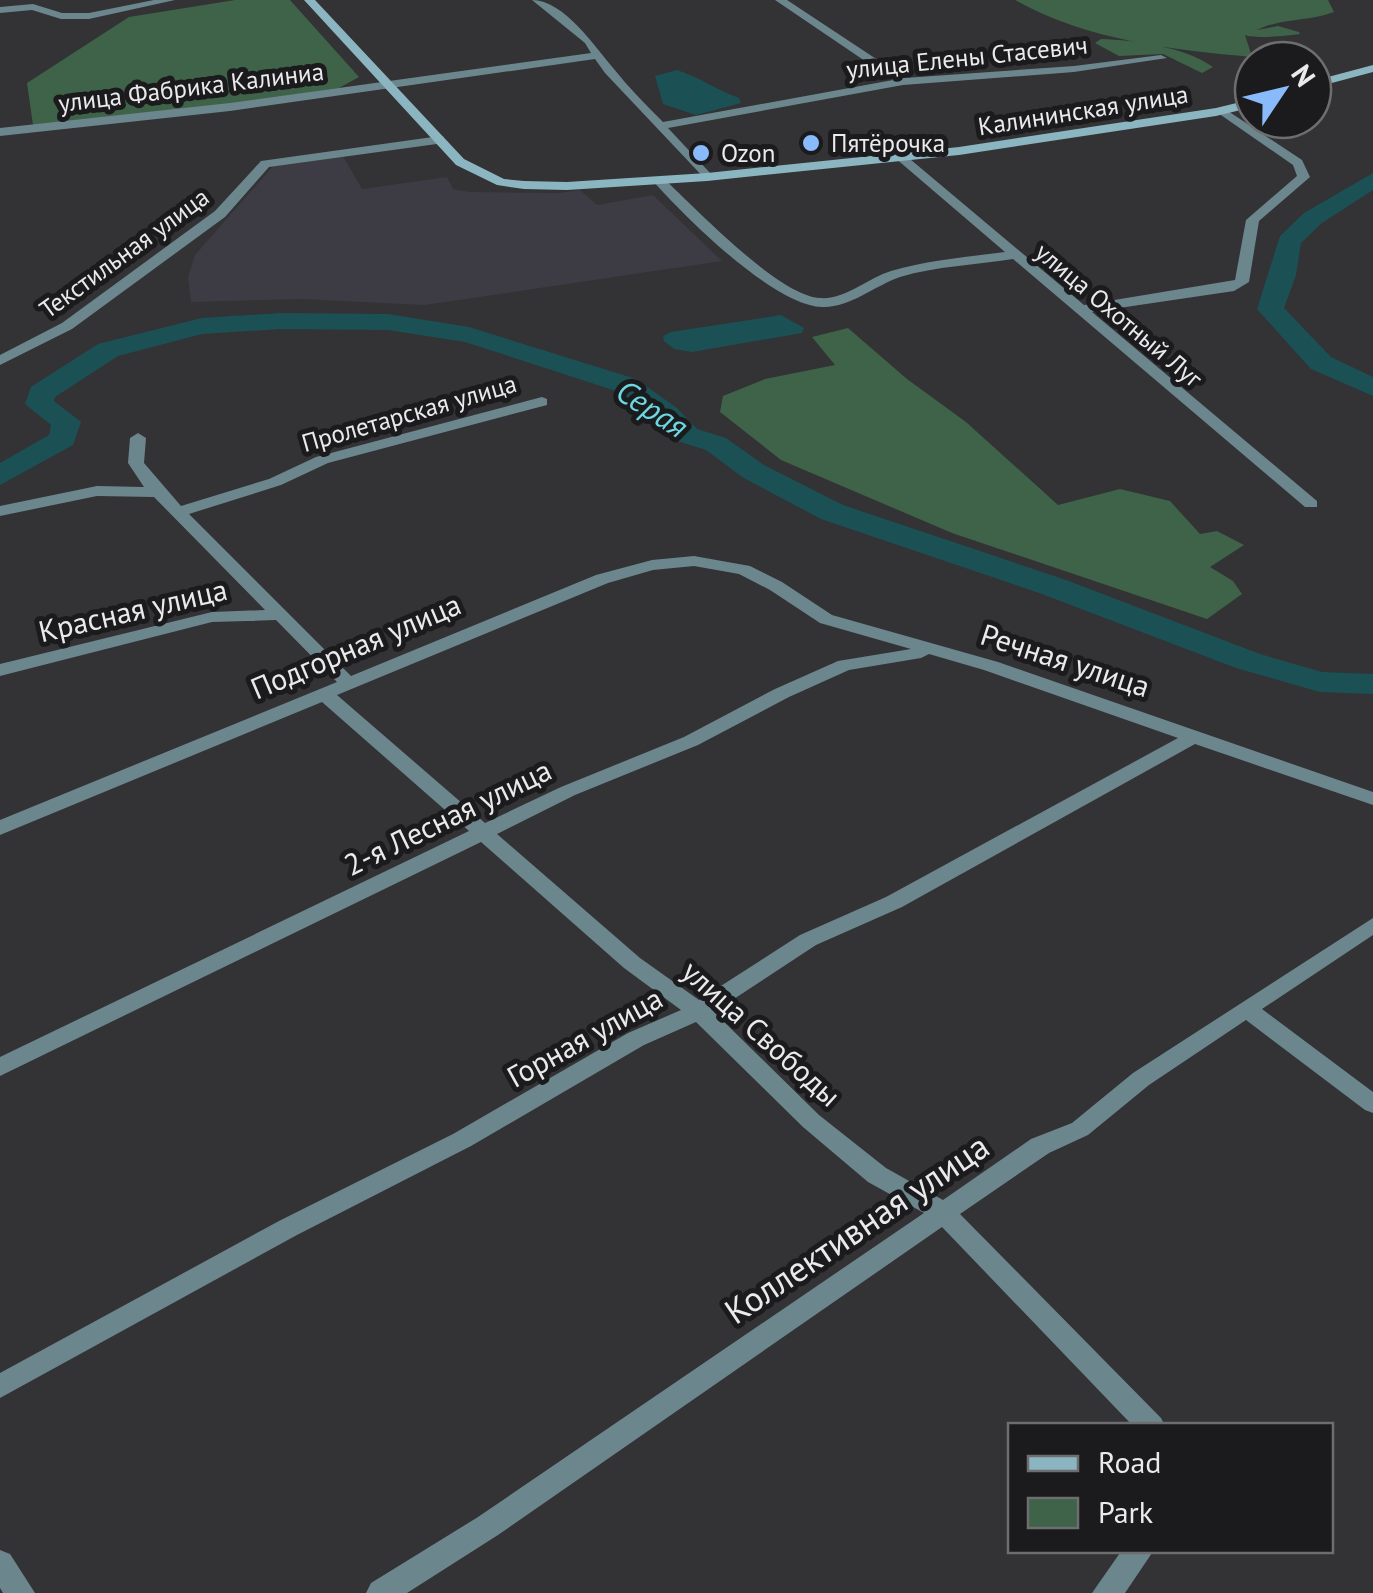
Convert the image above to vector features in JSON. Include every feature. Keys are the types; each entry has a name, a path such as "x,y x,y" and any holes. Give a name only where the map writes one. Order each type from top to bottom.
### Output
{"street":[{"path":"20,0 61,16 89,16 168,0"},
{"path":"309,0 440,140"},
{"path":"537,0 589,41 707,178"},
{"path":"780,0 902,82"},
{"path":"0,10 33,7"},
{"name":"улица Фабрика Калиниа","path":"0,132 108,122 598,55"},
{"name":"улица Елены Стасевич","path":"660,126 902,82 1161,58"},
{"path":"1333,79 1373,68"},
{"name":"Калининская улица","path":"440,140 460,162 501,182 567,186 707,178 900,158 1233,108"},
{"path":"1079,310 1234,287 1246,274 1253,220 1304,177 1304,172 1222,111"},
{"name":"Текстильная улица","path":"0,361 66,326 220,214 265,164 440,140"},
{"name":"улица Охотный Луг","path":"900,158 1311,504"},
{"path":"660,181 750,265 810,302 844,298 892,276 1014,255"},
{"name":"Пролетарская улица","path":"177,512 275,482 322,460 542,402"},
{"path":"138,438 136,463 157,492 348,683"},
{"path":"0,512 96,491 157,492"},
{"name":"Подгорная улица","path":"0,828 323,693 391,670 482,626 602,580 652,565 694,561 744,570"},
{"name":"Речная улица","path":"744,570 826,619 991,666 1373,799"},
{"name":"Красная улица","path":"0,670 212,617 280,614"},
{"name":"2-я Лесная улица","path":"0,1067 568,792 691,741 845,665 932,651"},
{"name":"улица Свободы","path":"323,693 632,963 699,1010 811,1121 877,1175 942,1211 1149,1423"},
{"name":"Горная улица","path":"0,1386 288,1228 462,1140 636,1039 699,1010 808,940 894,902 1195,736"},
{"name":"Коллективная улица","path":"381,1593 488,1526 942,1211 1040,1146 1080,1129 1141,1079 1249,1011 1373,924"},
{"path":"1249,1011 1373,1104"},
{"path":"1108,1593 1138,1553"},
{"path":"0,1563 20,1593"}],"shaded area":[{"path":"343,156 362,189 447,177 453,189 469,192 580,190 597,205 653,195 722,261 425,305 302,299 191,302 188,277 195,255 274,165"}],"green space":[{"path":"235,0 290,0 359,77 339,88 215,107 33,125 27,83 129,17"},
{"path":"1015,0 1328,0 1334,12 1257,30 1278,26 1300,34 1245,35 1247,40 1233,40 1233,55 1130,41 1042,14"},
{"path":"1101,39 1174,50 1213,67 1202,73 1163,54 1119,56 1095,43"},
{"path":"848,328 907,379 966,422 1058,505 1120,489 1170,501 1200,534 1217,531 1244,545 1210,567 1233,581 1242,594 1207,619 952,533 781,460 720,412 723,396 765,379 835,365 812,337"}],"water":[{"path":"677,70 739,98 741,103 696,115 663,104 655,76"},
{"path":"781,315 804,328 802,333 692,352 674,349 663,336 671,332"}],"waterway":[{"name":"Серая","path":"1373,180 1313,218 1289,241 1283,275 1270,309 1321,363 1373,388"},
{"name":"Серая","path":"0,476 63,439 66,422 39,404 41,393 108,350 202,326 281,321 388,322 469,335 626,385 667,414 687,435 716,444 753,471 832,512 1054,587 1248,661 1320,682 1373,684"}],"place":[{"name":"Пятёрочка","path":"811,143"},
{"name":"Ozon","path":"701,153"}]}
